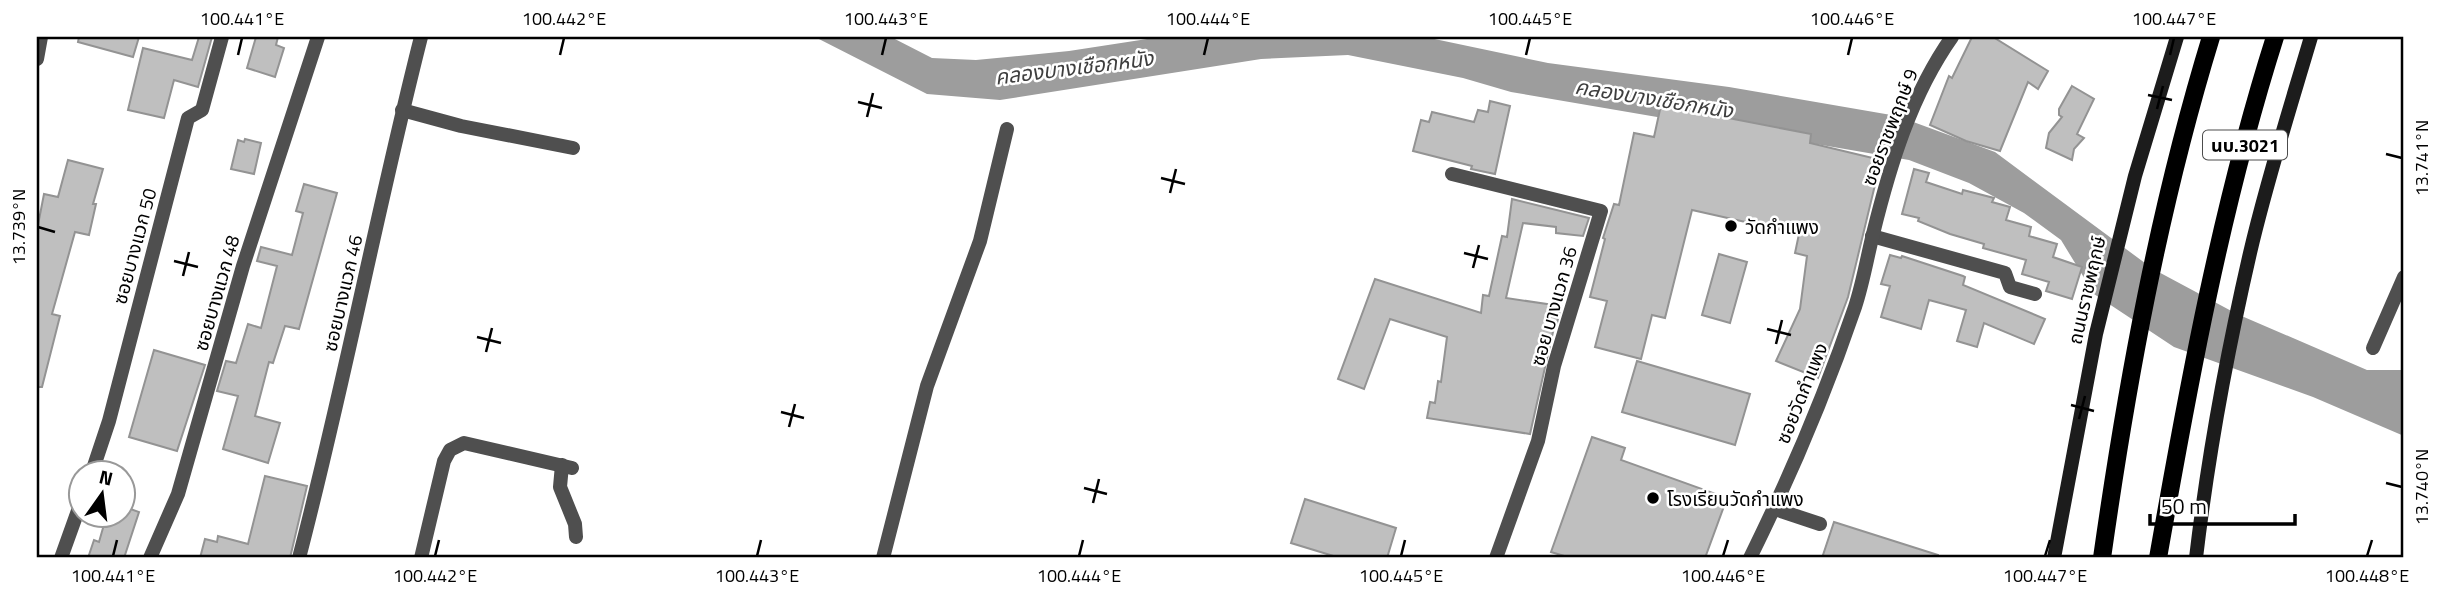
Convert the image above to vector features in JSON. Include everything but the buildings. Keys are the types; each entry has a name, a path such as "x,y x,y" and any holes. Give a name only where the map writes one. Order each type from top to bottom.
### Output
{"main road":[{"name":"ถนนราชพฤกษ์","path":"2054,558 2095,334 2135,176 2177,37"},
{"name":"นบ.3021","path":"2102,558 2136,350 2169,190 2211,37"},
{"name":"นบ.3021","path":"2158,558 2191,368 2216,254 2276,37"},
{"name":"นบ.3021","path":"2196,558 2224,377 2250,251 2311,37"}],"street":[{"path":"37,59 41,37"},
{"name":"ซอยบางแวก 50","path":"97,458 109,421 188,118 202,110 222,37"},
{"name":"ซอยบางแวก 48","path":"150,558 178,494 243,266 318,37"},
{"name":"ซอยบางแวก 46","path":"299,558 322,471 402,110 421,37"},
{"name":"ซอยราชพฤกษ์ 9","path":"1872,236 1889,172 1919,94 1939,55 1952,37"},
{"path":"402,110 461,126 573,148"},
{"path":"883,558 927,386 980,242 1007,129"},
{"name":"ซอย บางแวก 36","path":"1452,174 1601,211 1554,366 1538,440 1496,558"},
{"path":"1872,236 2004,273 2010,287 2035,294"},
{"name":"ซอยวัดกำแพง","path":"1755,557 1856,304 1872,236"},
{"path":"2373,348 2404,276"},
{"path":"421,558 444,461 450,450 464,443 567,466 560,487 575,524 576,537"},
{"path":"1775,509 1820,524"},
{"path":"61,558 72,528"}],"water":[{"name":"คลองบางเชือกหนัง","path":"815,37 891,37 932,58 976,60 1069,51 1160,37 1425,37 1548,63 1729,87 1897,116 1995,152 2153,269 2237,314 2367,370 2404,370 2404,436 2313,397 2174,347 2094,294 2061,240 2024,213 1969,183 1909,160 1511,92 1463,78 1348,55 1261,59 1000,100 927,94"}],"place":[{"name":"วัดกำแพง","path":"1731,226"},
{"name":"โรงเรียนวัดกำแพง","path":"1653,498"}]}
